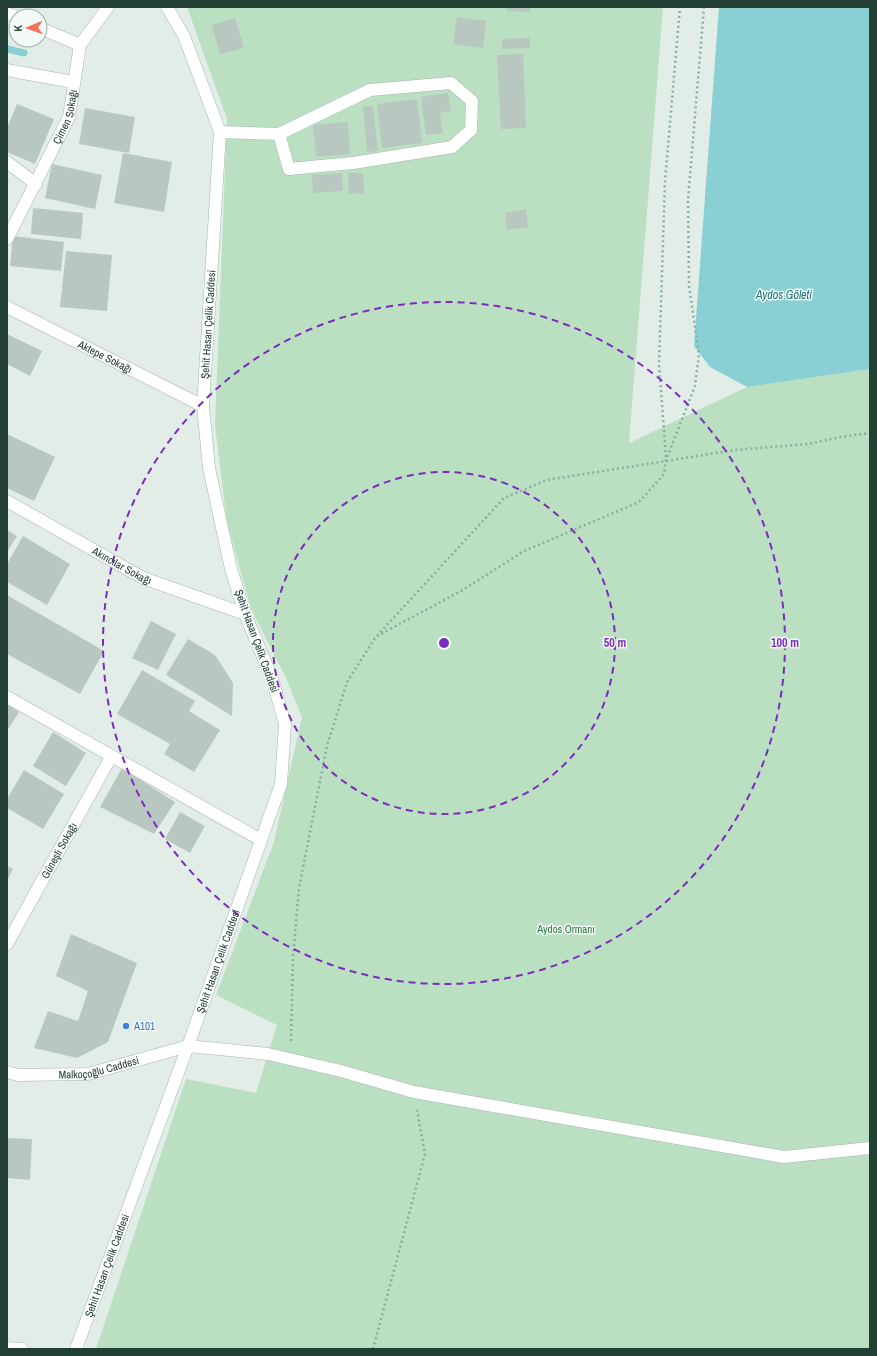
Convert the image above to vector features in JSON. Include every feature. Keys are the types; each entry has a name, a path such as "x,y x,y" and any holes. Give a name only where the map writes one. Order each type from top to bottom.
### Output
{"street":[{"path":"48,31 80,45 108,7"},
{"name":"Şehit Hasan Çelik Caddesi","path":"76,1349 188,1046 281,784 285,724 272,678 245,614 231,569 209,468 203,406 220,132 184,36 167,7"},
{"name":"Çimen Sokağı","path":"7,239 69,117 73,82 80,45"},
{"path":"7,70 73,82"},
{"path":"220,132 279,134 370,90 451,83 472,101 471,130 452,147 352,163 289,169 279,134"},
{"path":"7,162 36,184"},
{"name":"Aktepe Sokağı","path":"7,307 203,406"},
{"name":"Akıncılar Sokağı","path":"7,501 143,578 245,614"},
{"path":"7,697 111,757 261,840"},
{"name":"Güneşli Sokağı","path":"7,944 111,757"},
{"path":"188,1046 268,1054 414,1092 784,1157 870,1148"},
{"name":"Malkoçoğlu Caddesi","path":"7,1072 18,1075 88,1074 188,1046"},
{"path":"7,1348 22,1349"}],"path":[{"path":"375,638 461,591 524,550 639,502 664,474 666,460 658,364 665,181 680,7"},
{"path":"666,460 695,386 699,354 689,286 688,200 704,7"},
{"path":"290,1059 293,957 299,888 327,746 347,682 375,638 504,498 547,480 666,460 735,450 809,444 840,437 870,433"},
{"path":"373,1349 425,1154 414,1092"}],"green space":[{"name":"Aydos Ormanı","path":"187,7 663,7 629,443 747,387 870,369 870,1349 96,1349 186,1079 256,1093 277,1025 216,995 274,842 302,717 286,678 251,609 227,522 215,425 227,119"}],"water":[{"name":"Aydos Göleti","path":"719,7 870,7 870,369 747,387 710,367 694,346"}],"building":[{"path":"507,7 530,7 530,12 507,11"},
{"path":"457,17 486,21 483,48 453,44"},
{"path":"235,18 244,48 220,54 212,25"},
{"path":"530,38 530,48 502,49 502,39"},
{"path":"523,54 526,128 501,129 497,55"},
{"path":"448,93 451,111 440,113 443,133 426,135 421,97"},
{"path":"417,99 422,143 382,148 377,104"},
{"path":"17,104 54,119 35,164 7,152 7,128"},
{"path":"373,106 378,151 367,152 363,107"},
{"path":"85,108 135,117 129,153 79,144"},
{"path":"348,122 350,154 316,157 313,125"},
{"path":"123,153 172,162 164,212 114,203"},
{"path":"52,164 102,175 95,209 45,198"},
{"path":"342,173 343,191 313,193 312,175"},
{"path":"348,173 363,173 364,193 349,194"},
{"path":"33,208 83,213 81,239 31,234"},
{"path":"526,209 528,227 507,230 505,213"},
{"path":"13,236 64,242 61,271 10,266"},
{"path":"66,251 112,255 107,311 60,307"},
{"path":"7,334 42,351 30,376 7,364"},
{"path":"7,434 55,457 34,501 7,488"},
{"path":"7,530 17,536 7,552"},
{"path":"23,536 70,564 47,605 7,582 7,564"},
{"path":"7,595 104,651 80,694 7,654"},
{"path":"151,621 176,634 158,670 132,658"},
{"path":"188,639 215,655 233,683 232,716 166,675"},
{"path":"142,670 195,701 189,711 220,730 194,772 164,754 170,744 117,714"},
{"path":"7,704 19,712 7,731"},
{"path":"53,732 86,753 66,786 33,766"},
{"path":"122,768 175,802 154,834 100,807"},
{"path":"24,770 64,794 43,829 7,808 7,799"},
{"path":"180,812 205,826 190,853 165,839"},
{"path":"7,866 13,869 7,881"},
{"path":"71,934 137,963 108,1042 77,1058 34,1048 48,1011 78,1021 88,991 56,976"},
{"path":"7,1138 32,1139 30,1180 7,1178"}],"waterway":[{"path":"7,49 24,53"}],"place":[{"name":"A101","path":"126,1026"}]}
